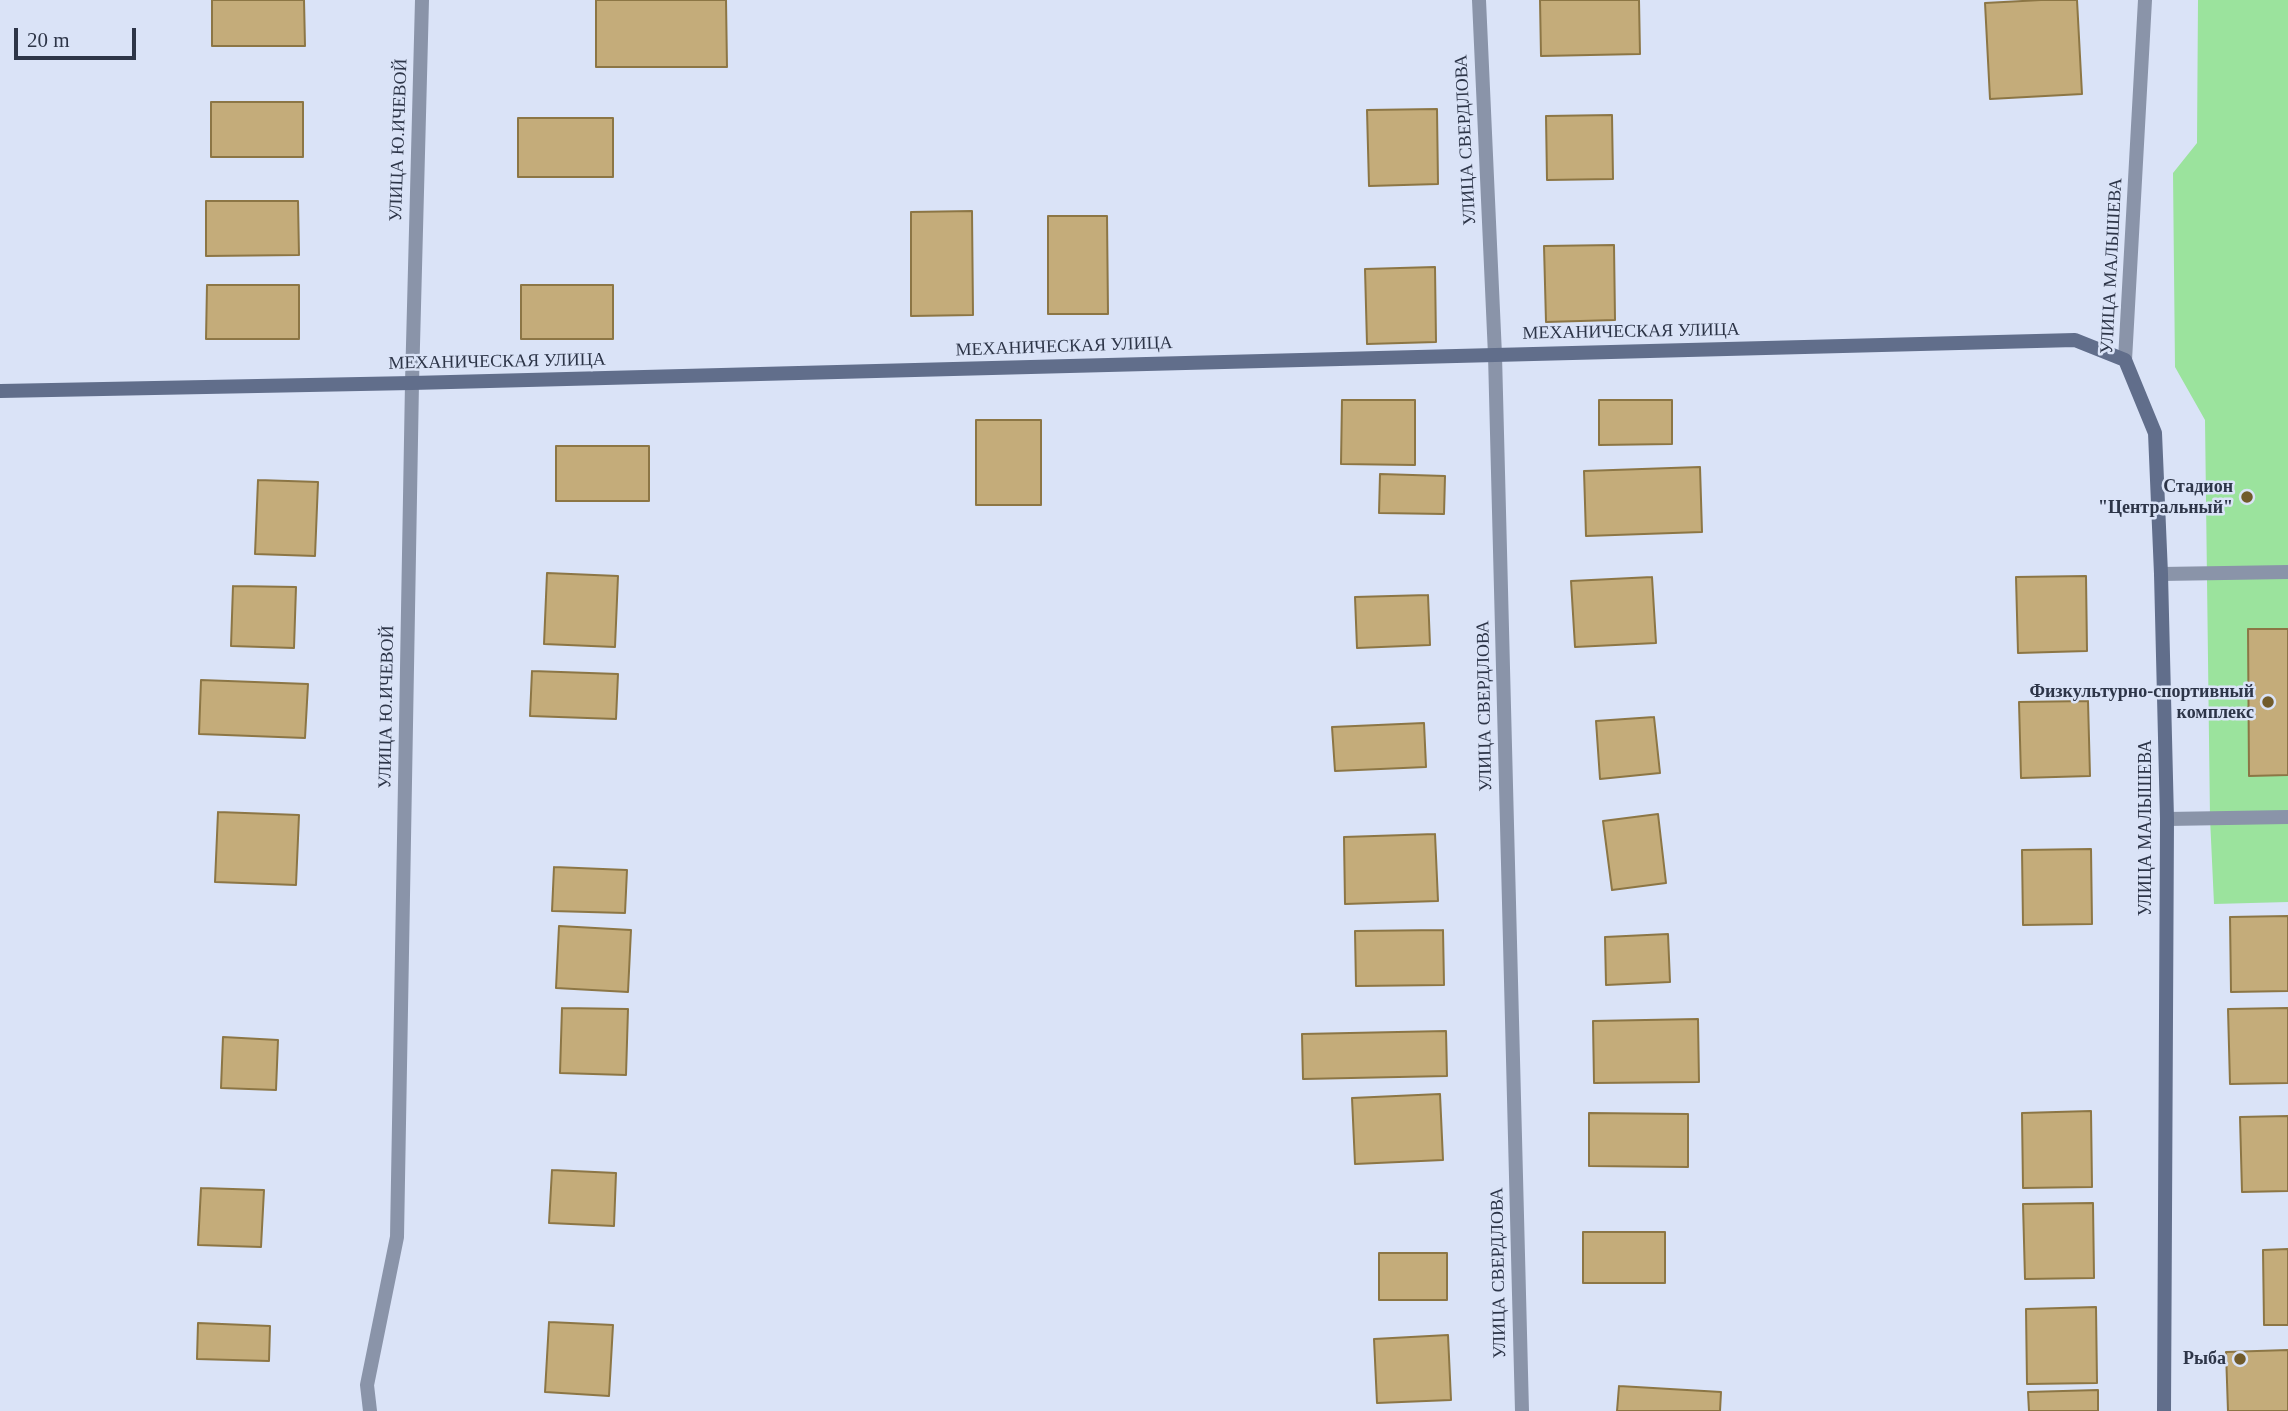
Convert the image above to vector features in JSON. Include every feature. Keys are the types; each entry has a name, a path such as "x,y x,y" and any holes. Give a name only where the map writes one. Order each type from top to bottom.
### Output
{"street":[{"name":"УЛИЦА Ю.ИЧЕВОЙ","path":"370,1411 367,1385 397,1237 412,383 422,0"},
{"name":"УЛИЦА СВЕРДЛОВА","path":"1479,0 1495,355 1522,1411"},
{"name":"УЛИЦА МАЛЫШЕВА","path":"2145,0 2125,360 2155,433 2161,574 2167,819 2164,1411"},
{"name":"МЕХАНИЧЕСКАЯ УЛИЦА","path":"0,391 2075,341 2125,360"},
{"path":"2161,574 2288,572"},
{"path":"2167,819 2288,817"}],"green space":[{"name":"Стадион \"Центральный\"","path":"2198,0 2288,0 2288,902 2214,904 2210,818 2205,420 2175,367 2173,173 2197,143"}],"building":[{"path":"212,0 304,0 305,46 212,46"},
{"path":"596,0 726,0 727,67 596,67"},
{"path":"1540,0 1639,0 1640,54 1541,56"},
{"path":"2077,0 2082,94 1990,99 1985,3"},
{"path":"211,102 303,102 303,157 211,157"},
{"path":"1437,109 1438,184 1369,186 1367,110"},
{"path":"1612,115 1613,179 1547,180 1546,116"},
{"path":"518,118 613,118 613,177 518,177"},
{"path":"206,201 298,201 299,255 206,256"},
{"path":"972,211 973,315 911,316 911,212"},
{"path":"1048,216 1107,216 1108,314 1048,314"},
{"path":"1614,245 1615,320 1546,322 1544,246"},
{"path":"1435,267 1436,342 1367,344 1365,269"},
{"path":"207,285 299,285 299,339 206,339"},
{"path":"521,285 613,285 613,339 521,339"},
{"path":"1342,400 1415,400 1415,465 1341,464"},
{"path":"1599,400 1672,400 1672,444 1599,445"},
{"path":"976,420 1041,420 1041,505 976,505"},
{"path":"556,446 649,446 649,501 556,501"},
{"path":"1700,467 1702,532 1586,536 1584,471"},
{"path":"1380,474 1445,476 1444,514 1379,513"},
{"path":"258,480 318,482 315,556 255,554"},
{"path":"547,573 618,576 615,647 544,644"},
{"path":"2086,576 2087,651 2018,653 2016,577"},
{"path":"1652,577 1656,643 1575,647 1571,581"},
{"path":"233,586 296,587 294,648 231,646"},
{"path":"1428,595 1430,645 1357,648 1355,597"},
{"name":"Физкультурно-спортивный комплекс","path":"2248,629 2288,629 2288,775 2249,776"},
{"path":"532,671 618,674 616,719 530,716"},
{"path":"201,680 308,684 305,738 199,734"},
{"path":"2088,701 2090,776 2021,778 2019,702"},
{"path":"1654,717 1660,773 1600,779 1596,721"},
{"path":"1424,723 1426,767 1335,771 1332,727"},
{"path":"218,812 299,815 296,885 215,882"},
{"path":"1658,814 1666,883 1612,890 1603,821"},
{"path":"1435,834 1438,901 1345,904 1344,837"},
{"path":"2091,849 2092,924 2023,925 2022,850"},
{"path":"554,867 627,870 625,913 552,911"},
{"path":"2288,916 2288,991 2231,992 2230,917"},
{"path":"559,926 631,930 628,992 556,988"},
{"path":"1443,930 1444,985 1356,986 1355,931"},
{"path":"1668,934 1670,982 1606,985 1605,937"},
{"path":"562,1008 628,1009 626,1075 560,1073"},
{"path":"2288,1008 2288,1083 2230,1084 2228,1009"},
{"path":"1698,1019 1699,1082 1594,1083 1593,1021"},
{"path":"1446,1031 1447,1076 1303,1079 1302,1034"},
{"path":"223,1037 278,1040 276,1090 221,1088"},
{"path":"1440,1094 1443,1160 1355,1164 1352,1098"},
{"path":"2091,1111 2092,1187 2023,1188 2022,1113"},
{"path":"1589,1113 1688,1114 1688,1167 1589,1166"},
{"path":"2288,1116 2288,1191 2242,1192 2240,1117"},
{"path":"552,1170 616,1173 614,1226 549,1223"},
{"path":"201,1188 264,1190 261,1247 198,1245"},
{"path":"2093,1203 2094,1278 2025,1279 2023,1204"},
{"path":"1583,1232 1665,1232 1665,1283 1583,1283"},
{"path":"2288,1249 2288,1325 2264,1325 2263,1250"},
{"path":"1379,1253 1447,1253 1447,1300 1379,1300"},
{"path":"2096,1307 2097,1383 2027,1384 2026,1309"},
{"path":"549,1322 613,1325 609,1396 545,1392"},
{"path":"198,1323 270,1326 269,1361 197,1359"},
{"path":"1448,1335 1451,1400 1377,1403 1374,1339"},
{"path":"2288,1350 2288,1411 2228,1411 2226,1352"},
{"path":"1619,1386 1721,1392 1720,1411 1617,1411"},
{"path":"2098,1390 2098,1411 2029,1411 2028,1392"}],"place":[{"name":"Стадион \"Центральный\"","path":"2247,497"},
{"name":"Физкультурно-спортивный комплекс","path":"2268,702"},
{"name":"Рыба","path":"2240,1359"}]}
